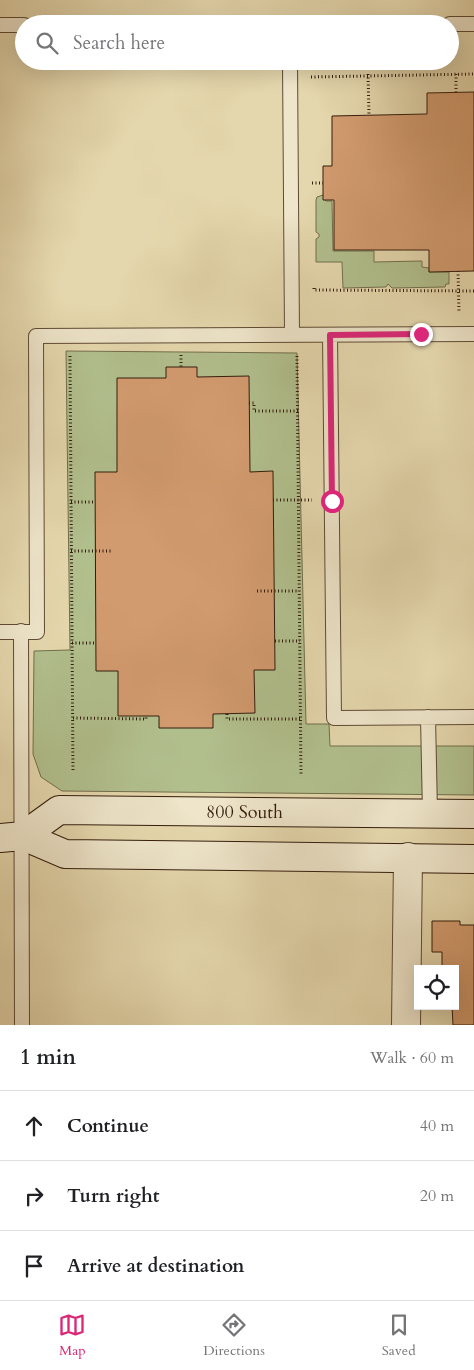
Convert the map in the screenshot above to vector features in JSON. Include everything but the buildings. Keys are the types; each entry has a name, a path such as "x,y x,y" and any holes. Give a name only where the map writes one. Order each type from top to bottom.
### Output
{"main road":[{"name":"800 South","path":"11,837 59,810 474,814"},
{"path":"11,837 65,854 474,859"},
{"path":"406,1025 408,857"}],"lane":[{"path":"459,24 474,24"},
{"path":"0,25 15,25"},
{"path":"290,70 292,335"},
{"path":"0,632 37,632 36,336 474,334"},
{"path":"330,335 334,718 474,717"},
{"path":"21,631 20,780 11,837 22,1025"},
{"path":"428,717 430,813"}],"path":[{"path":"368,74 368,115"},
{"path":"456,74 456,93"},
{"path":"311,85 311,75 474,74"},
{"path":"312,173 312,192"},
{"path":"312,183 323,183"},
{"path":"458,271 460,334"},
{"path":"314,281 314,290 474,291"},
{"path":"297,352 301,775"},
{"path":"172,353 190,353"},
{"path":"181,353 181,367"},
{"path":"73,772 70,355 79,354"},
{"path":"249,403 254,403 254,412 298,411"},
{"path":"273,500 332,501"},
{"path":"71,502 95,502"},
{"path":"71,551 111,551"},
{"path":"257,591 299,591"},
{"path":"275,641 300,641"},
{"path":"72,643 96,643"},
{"path":"227,714 227,718 300,718"},
{"path":"73,718 146,719 146,716"}],"green space":[{"path":"323,195 326,201 332,201 333,251 374,251 374,262 422,261 422,267 429,268 429,272 449,272 449,284 446,284 445,287 392,288 388,284 386,287 343,288 342,262 316,262 316,239 319,237 319,234 316,232 316,200 317,197"},
{"path":"66,351 297,353 306,724 329,724 330,746 474,746 474,795 62,791 41,777 33,754 34,651 70,650"}],"route":[{"path":"332,501 330,335 421,334"}]}
